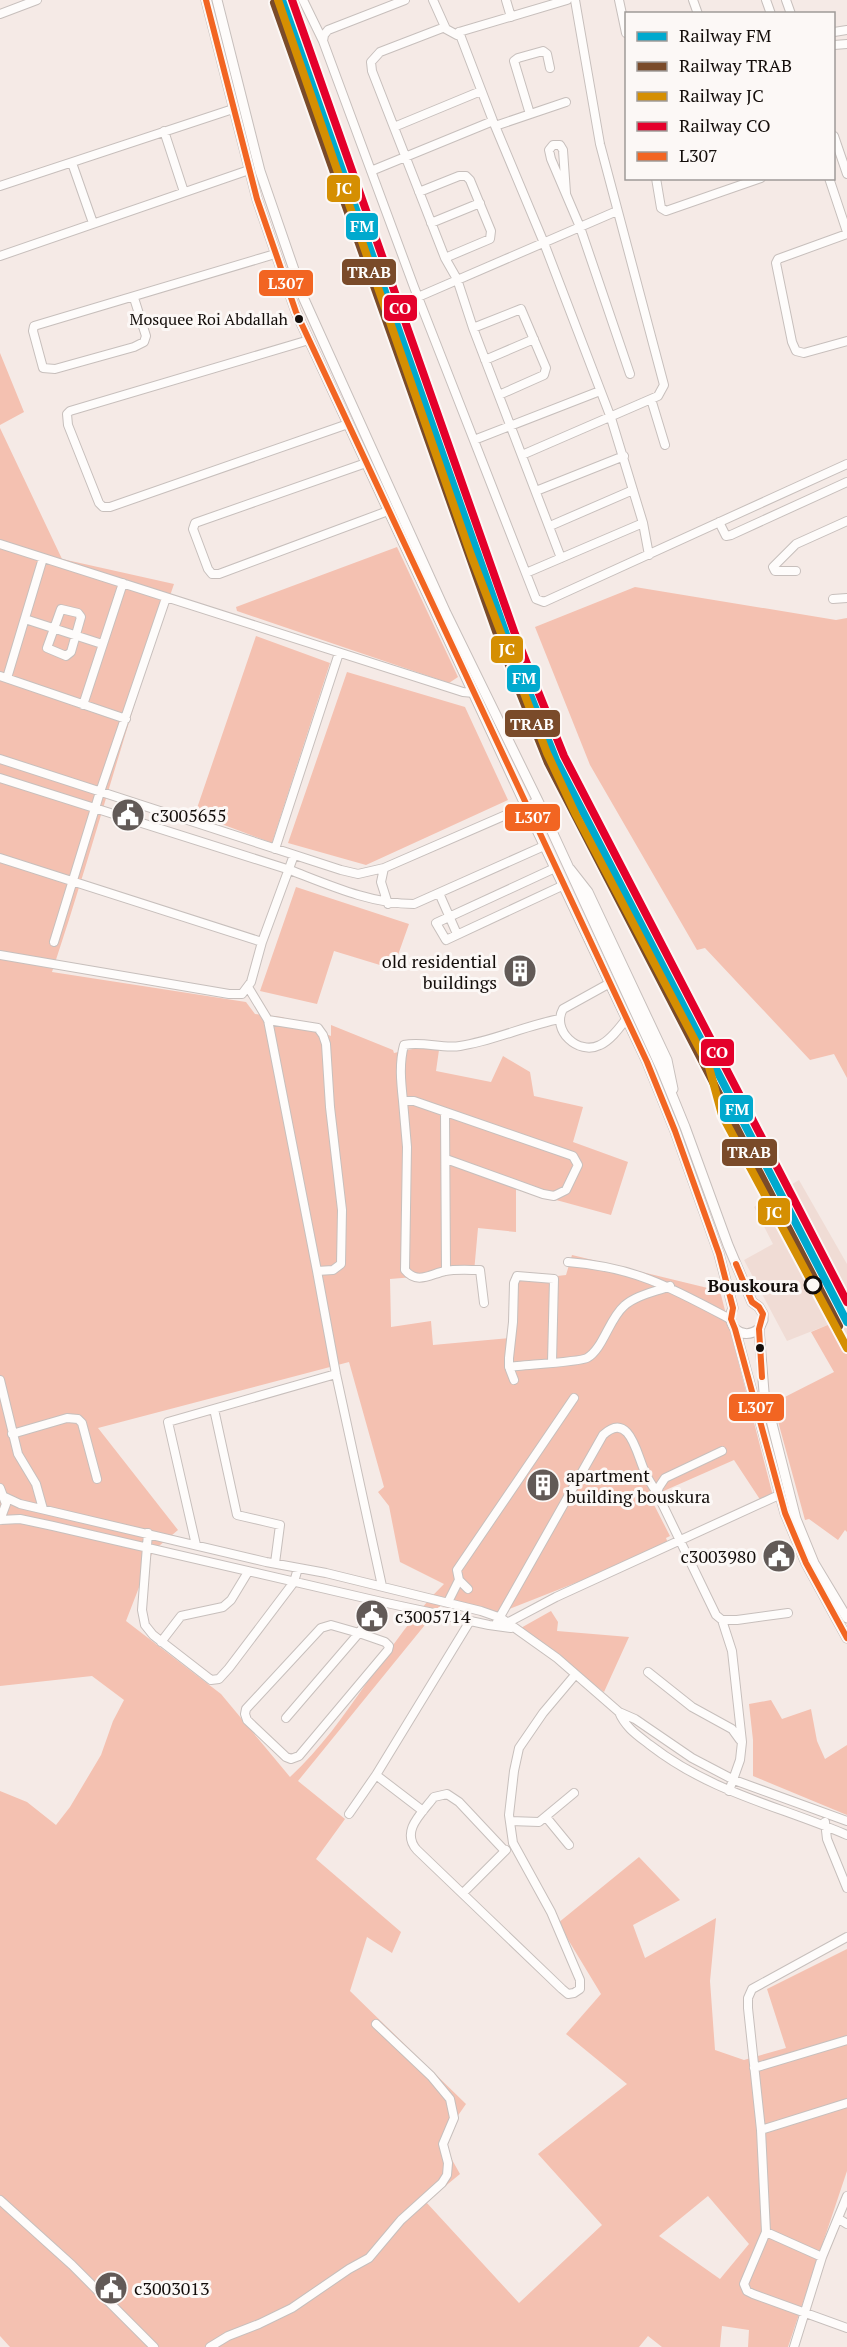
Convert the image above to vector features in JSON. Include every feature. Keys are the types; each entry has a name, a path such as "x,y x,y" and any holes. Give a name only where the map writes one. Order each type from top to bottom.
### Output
{"street":[{"path":"0,14 37,0"},
{"path":"206,0 249,170 275,254 309,340 525,806 627,1018 679,1141 719,1254 733,1308 730,1319"},
{"path":"217,0 260,171 304,300 446,613 538,801 566,866 579,878 588,892 668,1060 675,1101 728,1245 752,1302 763,1314 759,1329 764,1392 796,1519 814,1563 847,1618"},
{"path":"303,0 323,41 418,297 536,599 544,602 847,464"},
{"path":"323,41 328,30 405,0"},
{"path":"433,0 444,27 457,34 511,17 540,4 567,0"},
{"path":"506,0 511,17"},
{"path":"522,455 651,399 662,391 664,378 617,211 595,120 575,0"},
{"path":"620,0 625,24"},
{"path":"444,27 380,52 373,58 372,71 445,258 457,279 473,328 561,558"},
{"path":"459,32 611,418 643,523 649,555"},
{"path":"530,114 514,62 518,58 543,51 547,54 550,68"},
{"path":"394,127 481,90"},
{"path":"371,171 494,124 566,102"},
{"path":"0,186 233,109"},
{"path":"164,131 184,192"},
{"path":"835,139 847,174"},
{"path":"566,193 563,150 560,146 554,146 549,152 580,227 630,374"},
{"path":"72,163 93,223"},
{"path":"0,255 249,170"},
{"path":"419,192 459,176 466,176 480,203 491,231 491,237 445,258"},
{"path":"656,180 661,208 666,211 755,180"},
{"path":"830,180 845,217 847,233 778,259 776,263 796,351 804,353 847,341"},
{"path":"432,223 480,203"},
{"path":"418,297 617,211"},
{"path":"134,298 146,336 144,342 55,369 46,369 42,366 34,326 275,254"},
{"path":"473,328 521,309 534,339 546,374 499,395"},
{"path":"485,360 534,339"},
{"path":"309,340 70,411 67,414 68,424 99,503 103,507 110,507 348,424"},
{"path":"474,440 600,391"},
{"path":"651,399 665,445"},
{"path":"536,491 624,456"},
{"path":"366,463 195,523 192,529 208,570 212,574 219,574 388,511"},
{"path":"719,522 726,536 731,535 847,482"},
{"path":"550,526 633,490"},
{"path":"796,571 775,571 772,567 796,544 847,521"},
{"path":"526,573 643,523"},
{"path":"0,545 463,692 474,693"},
{"path":"43,558 25,619 4,677 126,719"},
{"path":"83,705 123,583"},
{"path":"54,942 100,792 166,598"},
{"path":"833,599 847,598"},
{"path":"60,610 78,613 81,618 76,636 68,655 50,651 46,647 60,610"},
{"path":"25,619 102,644"},
{"path":"275,849 339,653"},
{"path":"0,759 358,874 384,868 538,801"},
{"path":"0,778 290,870 388,904 414,904 544,846"},
{"path":"0,955 229,994 242,993 249,987 262,942 294,855"},
{"path":"0,858 262,942"},
{"path":"384,868 381,882 388,904"},
{"path":"555,868 436,923 446,940 564,885"},
{"path":"439,893 457,934"},
{"path":"610,983 568,1005 561,1012 562,1029 569,1040 586,1048 601,1045 627,1018"},
{"path":"249,987 268,1020 336,1374 382,1586"},
{"path":"484,1303 480,1270 446,1271 421,1278 410,1276 405,1270 407,1147 400,1071 401,1056 404,1045 432,1043 457,1047 483,1041 525,1026 560,1019"},
{"path":"268,1020 318,1028 326,1044 330,1107 342,1210 342,1261 338,1268 317,1271"},
{"path":"403,1101 414,1101 573,1156 578,1165 566,1190 554,1196 508,1183 446,1160"},
{"path":"445,1112 446,1271"},
{"path":"568,1262 609,1267 670,1286 730,1319 735,1329 779,1495 798,1546 847,1638"},
{"path":"514,1380 509,1367 514,1282 517,1276 554,1279 552,1362"},
{"path":"509,1367 588,1358 613,1318 625,1305 633,1299 670,1286"},
{"path":"733,1308 740,1303 752,1302"},
{"path":"735,1329 743,1334 751,1334 759,1329"},
{"path":"196,1545 168,1422 336,1374"},
{"path":"0,1380 18,1454 36,1484 43,1509"},
{"path":"468,1589 459,1580 457,1570 574,1398"},
{"path":"214,1409 237,1515 280,1525 275,1563"},
{"path":"12,1434 67,1418 78,1419 82,1423 97,1479"},
{"path":"500,1623 603,1435 609,1430 627,1431 645,1473 682,1540 716,1615 722,1620 732,1651 742,1742 740,1760 729,1791"},
{"path":"657,1492 665,1478 722,1452"},
{"path":"0,1488 4,1497 4,1512 0,1520 20,1519 382,1602 470,1621 500,1623 779,1495"},
{"path":"4,1497 20,1504 448,1602 513,1628 557,1658 619,1712 634,1719 692,1758 734,1780 847,1821"},
{"path":"148,1533 143,1620 147,1629 205,1678 215,1681 229,1668 294,1582 298,1568"},
{"path":"161,1642 181,1616 191,1612 223,1607 231,1600 248,1572"},
{"path":"448,1602 459,1580"},
{"path":"286,1718 359,1633 382,1602"},
{"path":"722,1620 788,1613"},
{"path":"349,1814 376,1775 470,1621"},
{"path":"331,1625 359,1633 385,1642 389,1646 388,1650 299,1756 289,1759 247,1720 246,1709 321,1628 331,1625"},
{"path":"648,1672 692,1707 732,1729 742,1742"},
{"path":"505,1851 453,1796 447,1794 437,1795 411,1829 410,1839 413,1845 565,1991 572,1994 578,1990 580,1980 574,1961 551,1912 513,1843 509,1806 519,1748 543,1713 575,1675"},
{"path":"619,1712 629,1729 699,1778 847,1835"},
{"path":"376,1775 423,1811"},
{"path":"510,1821 534,1823 546,1817 574,1793"},
{"path":"827,1813 824,1825 827,1839 847,1888"},
{"path":"546,1817 569,1845"},
{"path":"463,1893 513,1843"},
{"path":"847,1937 752,1989 749,1993 748,2008 761,2130 766,2232 745,2279 745,2287 753,2294 847,2328"},
{"path":"210,2347 292,2308 369,2258 401,2220 442,2183 447,2175 448,2163 443,2144 454,2118 450,2099 431,2076 376,2024"},
{"path":"754,2068 847,2040"},
{"path":"761,2130 847,2103"},
{"path":"794,2347 802,2313 847,2196"},
{"path":"0,2200 72,2265 154,2347"},
{"path":"839,2219 847,2224"},
{"path":"766,2232 822,2258"}],"shaded area":[{"path":"0,353 24,412 0,425"},
{"path":"0,428 62,559 174,584 52,972 246,1002 255,1014 282,1017 331,1036 331,1025 393,1050 394,1053 440,1043 436,1071 491,1082 503,1056 530,1072 534,1096 583,1107 573,1142 628,1162 611,1215 516,1189 516,1232 478,1228 474,1272 390,1279 391,1327 431,1321 433,1345 510,1338 513,1281 566,1275 572,1255 720,1291 773,1496 761,1501 734,1460 650,1497 670,1536 666,1538 669,1546 499,1613 446,1599 298,1781 345,1819 316,1859 401,1932 392,1953 367,1937 350,1991 466,2104 441,2140 460,2174 426,2202 519,2303 602,2225 538,2154 627,2084 566,2034 601,1994 558,1923 639,1857 680,1900 633,1925 645,1958 716,1918 710,1981 715,2050 744,2060 786,2048 767,1989 847,1949 847,2171 788,2347 748,2347 749,2330 722,2326 720,2347 662,2347 648,2336 639,2347 10,2347 0,2336 0,1791 27,1802 56,1825 70,1807 101,1755 113,1721 124,1700 92,1676 0,1686","holes":["349,1362 384,1487 378,1492 389,1506 400,1562 444,1584 404,1631 332,1731 290,1777 221,1694 126,1621 153,1551 178,1530 98,1428","708,2196 749,2244 720,2279 659,2236"]},
{"path":"397,547 458,677 449,683 237,611 236,607"},
{"path":"635,587 836,620 847,618 847,1078 834,1054 810,1060 705,948 697,950 590,765 535,627"},
{"path":"256,636 330,663 272,843 195,814"},
{"path":"347,672 465,707 508,800 366,865 288,843"},
{"path":"296,887 409,924 393,969 334,951 317,1004 260,991"},
{"path":"799,1180 847,1264 847,1356 830,1324 787,1341 744,1260 773,1244 754,1207"},
{"path":"830,1324 847,1353 847,1532 845,1530 838,1540 809,1519 805,1520 773,1403 834,1372 811,1332"},
{"path":"551,1611 558,1622 557,1631 629,1637 604,1692 519,1629"},
{"path":"771,1700 782,1719 811,1709 817,1741 825,1759 847,1745 847,1815 753,1776 753,1740 749,1704"}],"rail line":[{"name":"JC","path":"278,0 471,555 547,753 576,815 709,1067 722,1115 847,1348"},
{"name":"FM","path":"282,0 507,637 556,760 847,1322"},
{"name":"CO","path":"292,0 515,634 564,756 847,1302"},
{"name":"TRAB","path":"274,3 499,640 548,763 839,1326"}],"transit line":[{"name":"L307","path":"206,0 257,199 296,312 647,1062 675,1131 719,1254 733,1308 731,1319 785,1513 806,1563 847,1638"},
{"name":"L307","path":"736,1264 752,1302 763,1314 759,1329 762,1377"}],"place":[{"name":"Mosquee Roi Abdallah","path":"299,319"},
{"name":"c3005655","path":"128,815"},
{"name":"old residential buildings","path":"520,971"},
{"name":"Bouskoura","path":"813,1285"},
{"name":"apartment building bouskura","path":"543,1485"},
{"name":"c3003980","path":"779,1556"},
{"name":"c3005714","path":"372,1616"},
{"name":"c3003013","path":"111,2288"}]}
